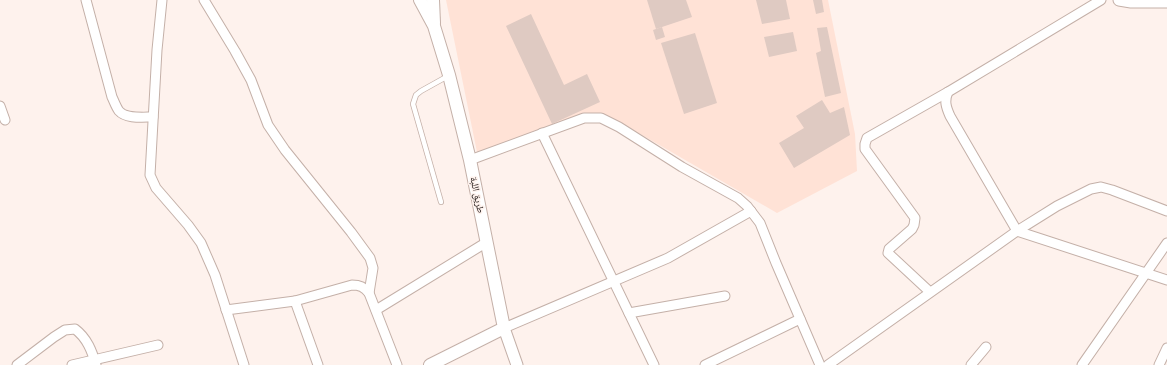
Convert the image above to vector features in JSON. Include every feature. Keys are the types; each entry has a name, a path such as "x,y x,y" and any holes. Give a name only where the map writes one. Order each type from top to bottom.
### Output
{"main road":[{"name":"طريق اللبة","path":"420,0 434,26 449,75 470,160 504,328"},
{"name":"طريق اللبة","path":"433,0 434,26"},
{"path":"430,365 504,328"}],"street":[{"path":"86,0 112,97 119,110 122,114 129,116 153,117"},
{"path":"162,0 150,175 156,188 198,237 215,275 244,365"},
{"path":"204,0 251,80 268,125 285,150 370,258 373,268 369,293"},
{"path":"930,292 888,253 889,249 912,229 915,218 874,163 866,149 865,144 867,138 948,92 1101,0"},
{"path":"1119,0 1131,2 1167,2"},
{"path":"948,92 945,98 945,104 950,116 1017,230 1167,280"},
{"path":"0,106 5,120"},
{"path":"470,160 584,118 601,118 619,126 682,167 738,198 751,211 760,224 820,365"},
{"path":"542,133 654,365"},
{"path":"828,365 1017,230 1057,206 1091,189 1101,187 1112,190 1167,211"},
{"path":"504,328 668,258 751,211"},
{"path":"376,310 487,242"},
{"path":"1082,365 1167,243"},
{"path":"226,310 295,302 352,285 362,286 369,293 397,365"},
{"path":"629,313 725,296"},
{"path":"295,302 318,365"},
{"path":"705,365 800,319"},
{"name":"طريق اللبة","path":"504,328 517,365"},
{"path":"17,365 65,330 75,329 82,335 89,345 95,362"},
{"path":"72,365 95,362 158,344"},
{"path":"971,365 986,347"},
{"path":"1159,365 1167,348"}],"lane":[{"path":"441,202 413,104 416,95 449,75"}],"shaded area":[{"path":"446,0 828,0 855,134 857,171 777,213 616,120 603,116 550,128 477,152"}],"building":[{"path":"647,0 686,0 692,17 656,29"},
{"path":"756,0 786,0 790,19 762,24"},
{"path":"813,0 822,0 824,12 816,14"},
{"path":"531,14 564,85 587,74 600,102 552,124 506,26"},
{"path":"662,27 665,37 656,40 653,30"},
{"path":"827,27 841,93 825,97 816,53 821,51 817,28"},
{"path":"793,32 797,51 769,57 764,37"},
{"path":"695,33 717,103 684,114 661,43"},
{"path":"822,100 830,113 844,107 850,135 794,168 779,143 804,128 796,116"}]}
